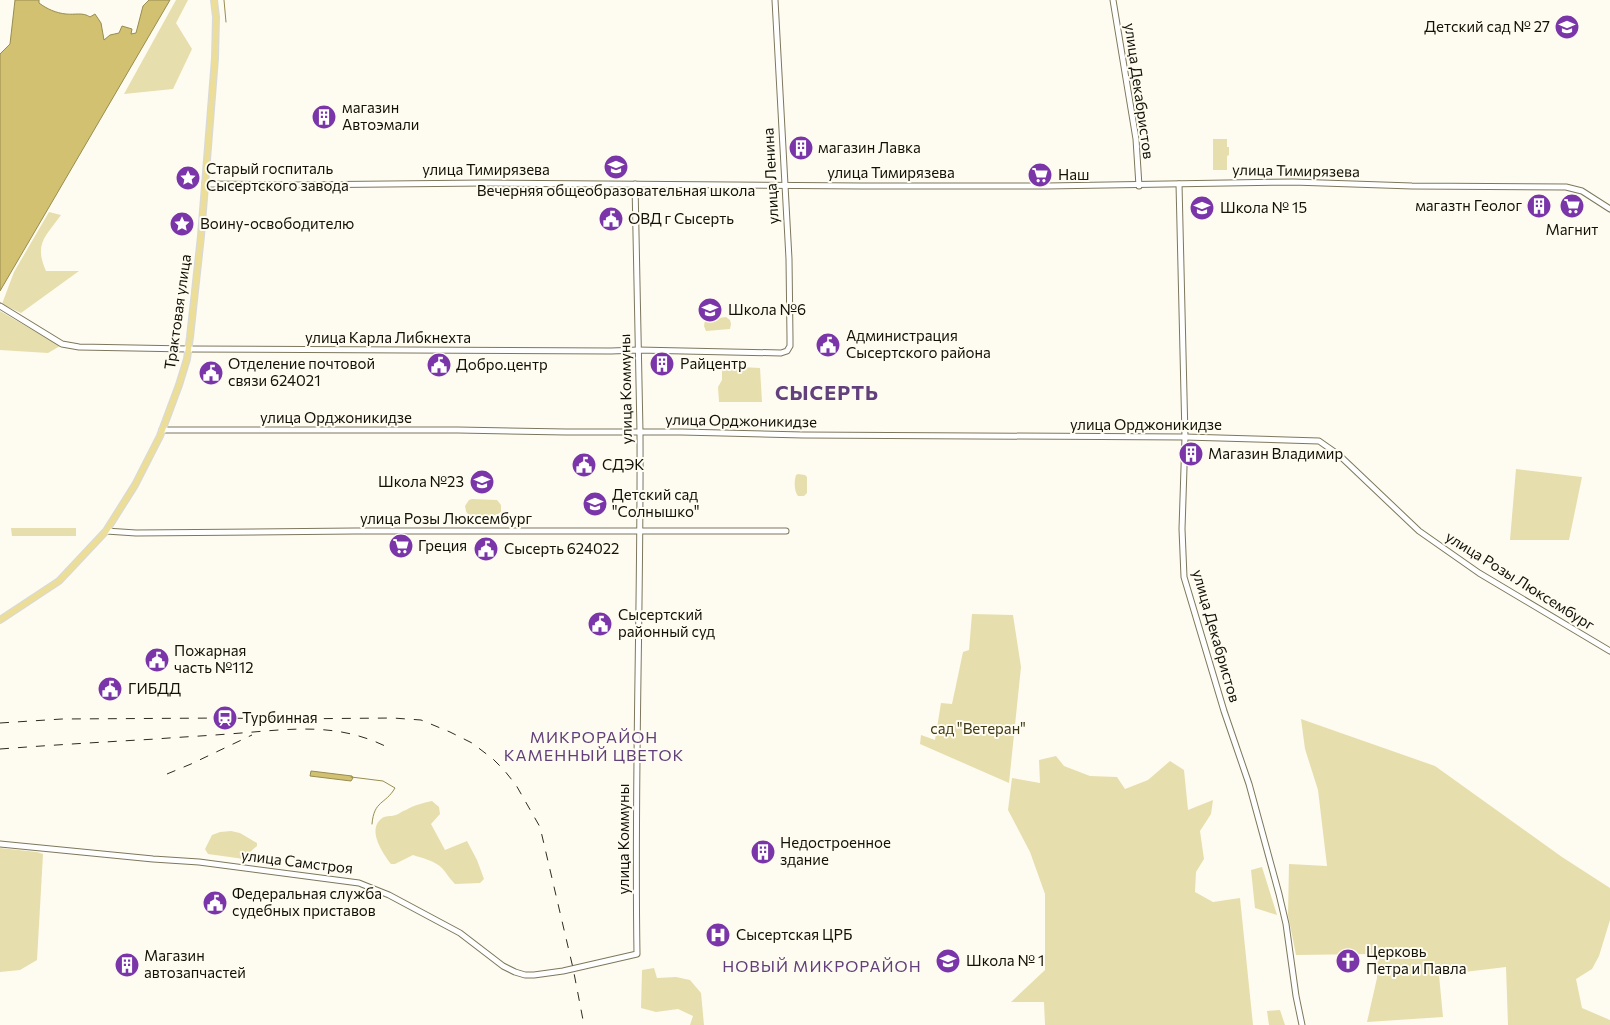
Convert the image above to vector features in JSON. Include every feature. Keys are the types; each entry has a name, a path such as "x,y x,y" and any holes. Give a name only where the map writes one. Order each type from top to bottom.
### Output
{"main road":[{"name":"Трактовая улица","path":"0,620 59,581 106,531 135,485 162,430 179,385 188,350 195,300 206,184 215,58 216,17 214,0"}],"street":[{"name":"улица Ленина","path":"775,0 789,268 790,346 787,351"},
{"name":"улица Декабристов","path":"1113,0 1136,139 1139,186"},
{"name":"улица Тимирязева","path":"206,184 292,185 484,182 1139,186 1293,182 1412,186 1566,187 1577,189 1610,209"},
{"name":"улица Коммуны","path":"635,184 640,432 637,760 638,954"},
{"name":"улица Декабристов","path":"1179,184 1185,437 1182,530 1184,577 1224,711 1249,784 1279,894 1286,924 1302,1025"},
{"name":"улица Карла Либкнехта","path":"0,306 62,344 76,347 188,350 787,351"},
{"name":"улица Орджоникидзе","path":"162,430 458,430 922,436 1185,437 1319,441"},
{"name":"улица Розы Люксембург","path":"1319,441 1339,455 1419,531 1479,573 1610,651"},
{"name":"улица Розы Люксембург","path":"106,531 136,534 346,531 786,531"},
{"name":"улица Самстроя","path":"0,844 200,862 359,883 389,895 460,934 514,972 534,975 638,954"}],"green space":[{"path":"176,0 188,0 176,23 192,49 173,89 124,94"},
{"path":"1213,139 1227,139 1229,155 1227,156 1227,170 1213,170"},
{"path":"49,212 61,215 46,235 41,247 46,271 79,271 21,313 2,304 14,272"},
{"path":"0,311 60,346 48,353 0,350"},
{"path":"726,317 730,320 730,329 706,331 704,326 705,320"},
{"path":"722,366 760,368 762,402 719,402 718,387 722,380"},
{"path":"1516,469 1582,477 1569,540 1510,540"},
{"path":"798,474 807,477 807,493 804,496 798,496 796,491 795,480"},
{"path":"472,499 497,500 501,505 501,512 490,516 471,516 466,512 465,506"},
{"path":"11,528 76,528 76,536 12,536"},
{"name":"сад \"Ветеран\"","path":"972,614 1013,615 1021,667 1009,783 920,744 921,735 935,740 941,703 952,704 963,652 969,650"},
{"path":"1301,719 1435,766 1562,857 1610,888 1610,920 1599,956 1592,969 1576,979 1582,1008 1610,1020 1610,1025 1508,1025 1506,967 1439,975 1443,1017 1367,1022 1377,978 1377,963 1370,954 1296,955 1288,915 1289,864 1327,866 1318,790 1305,749"},
{"path":"1056,756 1064,766 1090,776 1117,777 1125,789 1148,780 1170,761 1184,770 1188,810 1213,800 1211,814 1200,831 1204,859 1196,872 1195,892 1213,902 1240,898 1253,1025 1045,1025 1044,1002 1011,1002 1045,970 1045,894 1030,852 1008,810 1012,778 1040,783 1039,760"},
{"path":"432,801 439,807 440,814 431,824 445,850 467,841 484,879 480,883 455,884 442,868 432,862 413,855 395,864 391,864 384,854 376,835 377,824 381,819 396,815 415,805"},
{"path":"231,831 240,833 257,843 257,846 250,852 249,857 244,859 208,854 205,849 212,835"},
{"path":"0,848 43,854 37,960 20,970 0,972"},
{"path":"1262,867 1277,915 1255,908 1251,870"},
{"path":"654,968 657,978 676,977 690,980 701,993 704,1025 690,1025 693,1016 678,1009 656,1012 641,1008 642,970"},
{"path":"1280,1010 1285,1025 1269,1025 1267,1011"}],"shaded area":[{"path":"15,0 39,0 39,3 55,12 82,14 90,17 95,14 101,23 104,40 110,35 119,33 122,26 132,29 131,34 136,33 143,6 149,0 170,0 0,291 0,54 10,44"},
{"path":"311,771 352,776 353,778 351,781 310,776"}],"waterway":[{"path":"224,0 226,22"},
{"path":"351,777 383,781 395,788 375,811 372,824"}],"railway":[{"path":"0,723 62,719 393,718 421,720 472,743 504,770 516,785 540,827 573,968 584,1025"},
{"path":"0,749 291,729 331,730 371,740 391,749"},
{"path":"167,774 252,735"}],"place":[{"name":"Детский сад № 27","path":"1567,27"},
{"name":"магазин Автоэмали","path":"324,117"},
{"name":"магазин Лавка","path":"801,148"},
{"name":"Вечерняя общеобразовательная школа","path":"616,167"},
{"name":"Наш","path":"1040,175"},
{"name":"Старый госпиталь Сысертского завода","path":"188,178"},
{"name":"магазтн Геолог","path":"1539,206"},
{"name":"Магнит","path":"1572,206"},
{"name":"Школа № 15","path":"1202,208"},
{"name":"ОВД г Сысерть","path":"611,219"},
{"name":"Воину-освободителю","path":"182,224"},
{"name":"Школа №6","path":"710,310"},
{"name":"Администрация Сысертского района","path":"828,345"},
{"name":"Райцентр","path":"662,364"},
{"name":"Добро.центр","path":"439,365"},
{"name":"Отделение почтовой связи 624021","path":"211,373"},
{"name":"Магазин Владимир","path":"1191,454"},
{"name":"СДЭК","path":"584,465"},
{"name":"Школа №23","path":"482,482"},
{"name":"Детский сад \"Солнышко\"","path":"595,504"},
{"name":"Греция","path":"401,546"},
{"name":"Сысерть 624022","path":"486,549"},
{"name":"Сысертский районный суд","path":"600,624"},
{"name":"Пожарная часть №112","path":"157,660"},
{"name":"ГИБДД","path":"110,689"},
{"name":"Турбинная","path":"225,718"},
{"name":"Недостроенное здание","path":"763,852"},
{"name":"Федеральная служба судебных приставов","path":"215,903"},
{"name":"Сысертская ЦРБ","path":"718,935"},
{"name":"Школа № 1","path":"948,961"},
{"name":"Церковь Петра и Павла","path":"1348,961"},
{"name":"Магазин автозапчастей","path":"127,965"}],"district":[{"name":"СЫСЕРТЬ","path":"827,393"},
{"name":"МИКРОРАЙОН КАМЕННЫЙ ЦВЕТОК","path":"594,746"},
{"name":"НОВЫЙ МИКРОРАЙОН","path":"822,966"}]}
